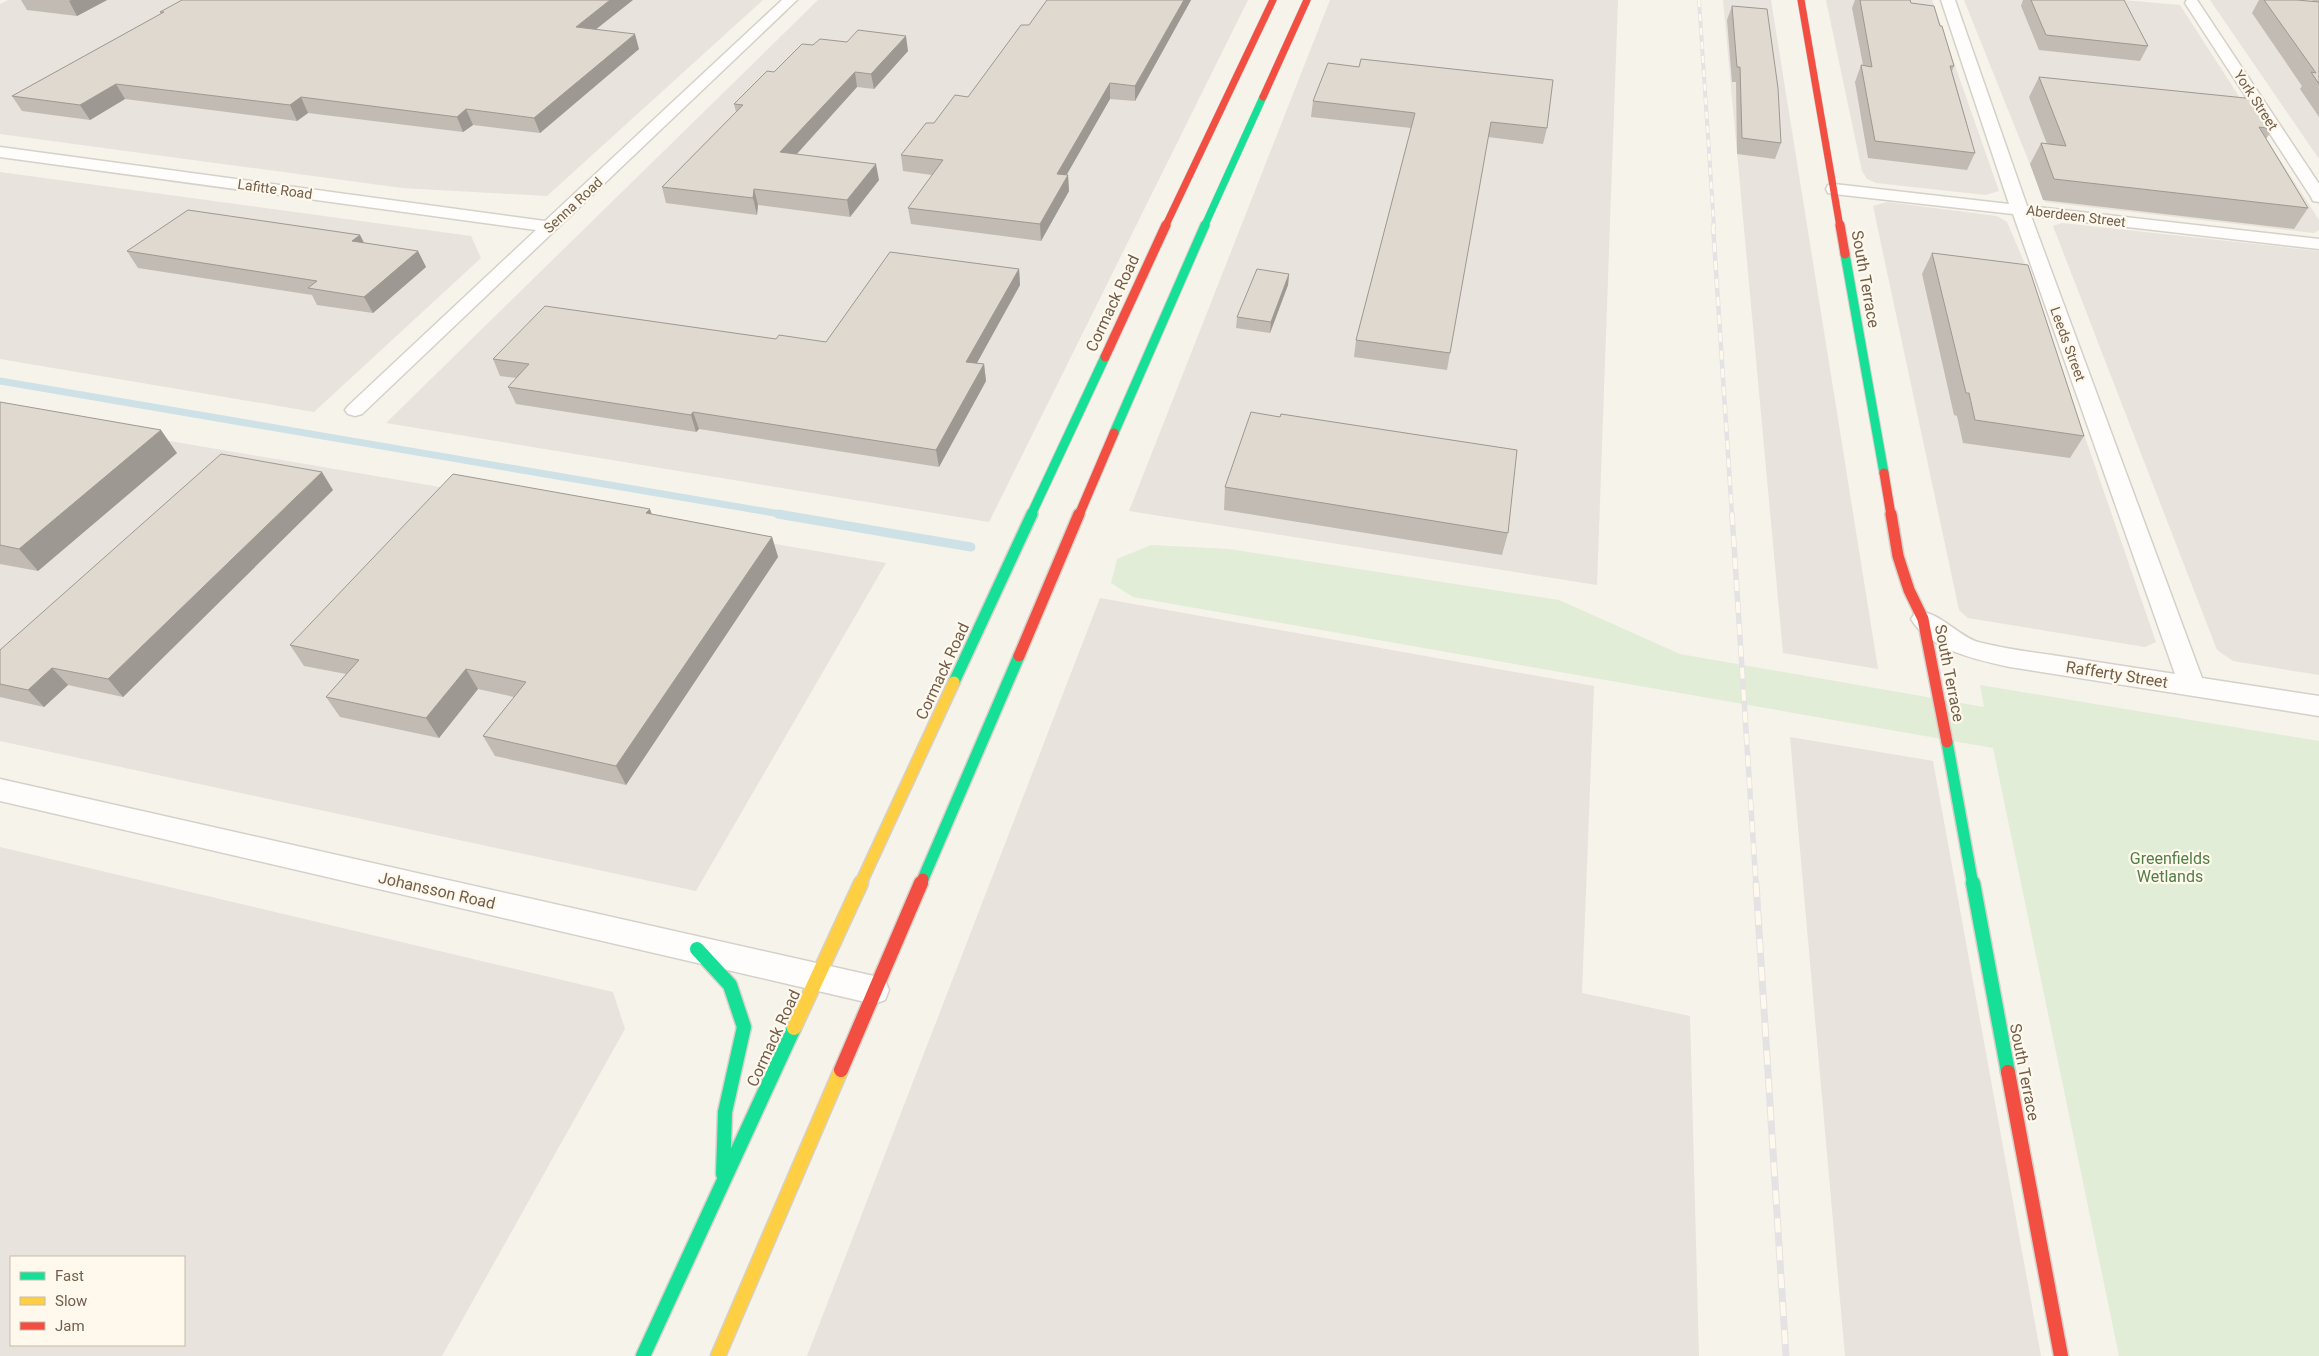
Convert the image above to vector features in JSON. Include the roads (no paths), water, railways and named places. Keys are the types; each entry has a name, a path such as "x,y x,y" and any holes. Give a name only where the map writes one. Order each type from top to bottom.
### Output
{"street":[{"name":"Senna Road","path":"355,410 790,0"},
{"name":"South Terrace","path":"1801,0 1898,556 1909,590 1923,619 2061,1356"},
{"name":"Leeds Street","path":"1948,0 2020,210 2192,686"},
{"path":"718,1356 1174,294 1306,3 1272,1"},
{"name":"Cormack Road","path":"643,1356 1204,142 1272,1"},
{"name":"York Street","path":"2192,3 2319,197"},
{"name":"Lafitte Road","path":"0,152 550,227"},
{"name":"Aberdeen Street","path":"1834,189 2319,244"},
{"name":"Rafferty Street","path":"1923,619 1949,638 1971,649 2010,658 2319,706"},
{"name":"Johansson Road","path":"0,790 874,990"},
{"path":"697,950 730,985 744,1026 725,1112 723,1186"}],"waterway":[{"path":"0,381 786,515"},
{"path":"778,514 971,547"}],"railway":[{"path":"1699,0 1714,227"},
{"path":"1713,225 1732,515"},
{"path":"1732,514 1756,885"},
{"path":"1756,883 1786,1356"}],"park label":[{"name":"Greenfields Wetlands","path":"2170,867"}]}
